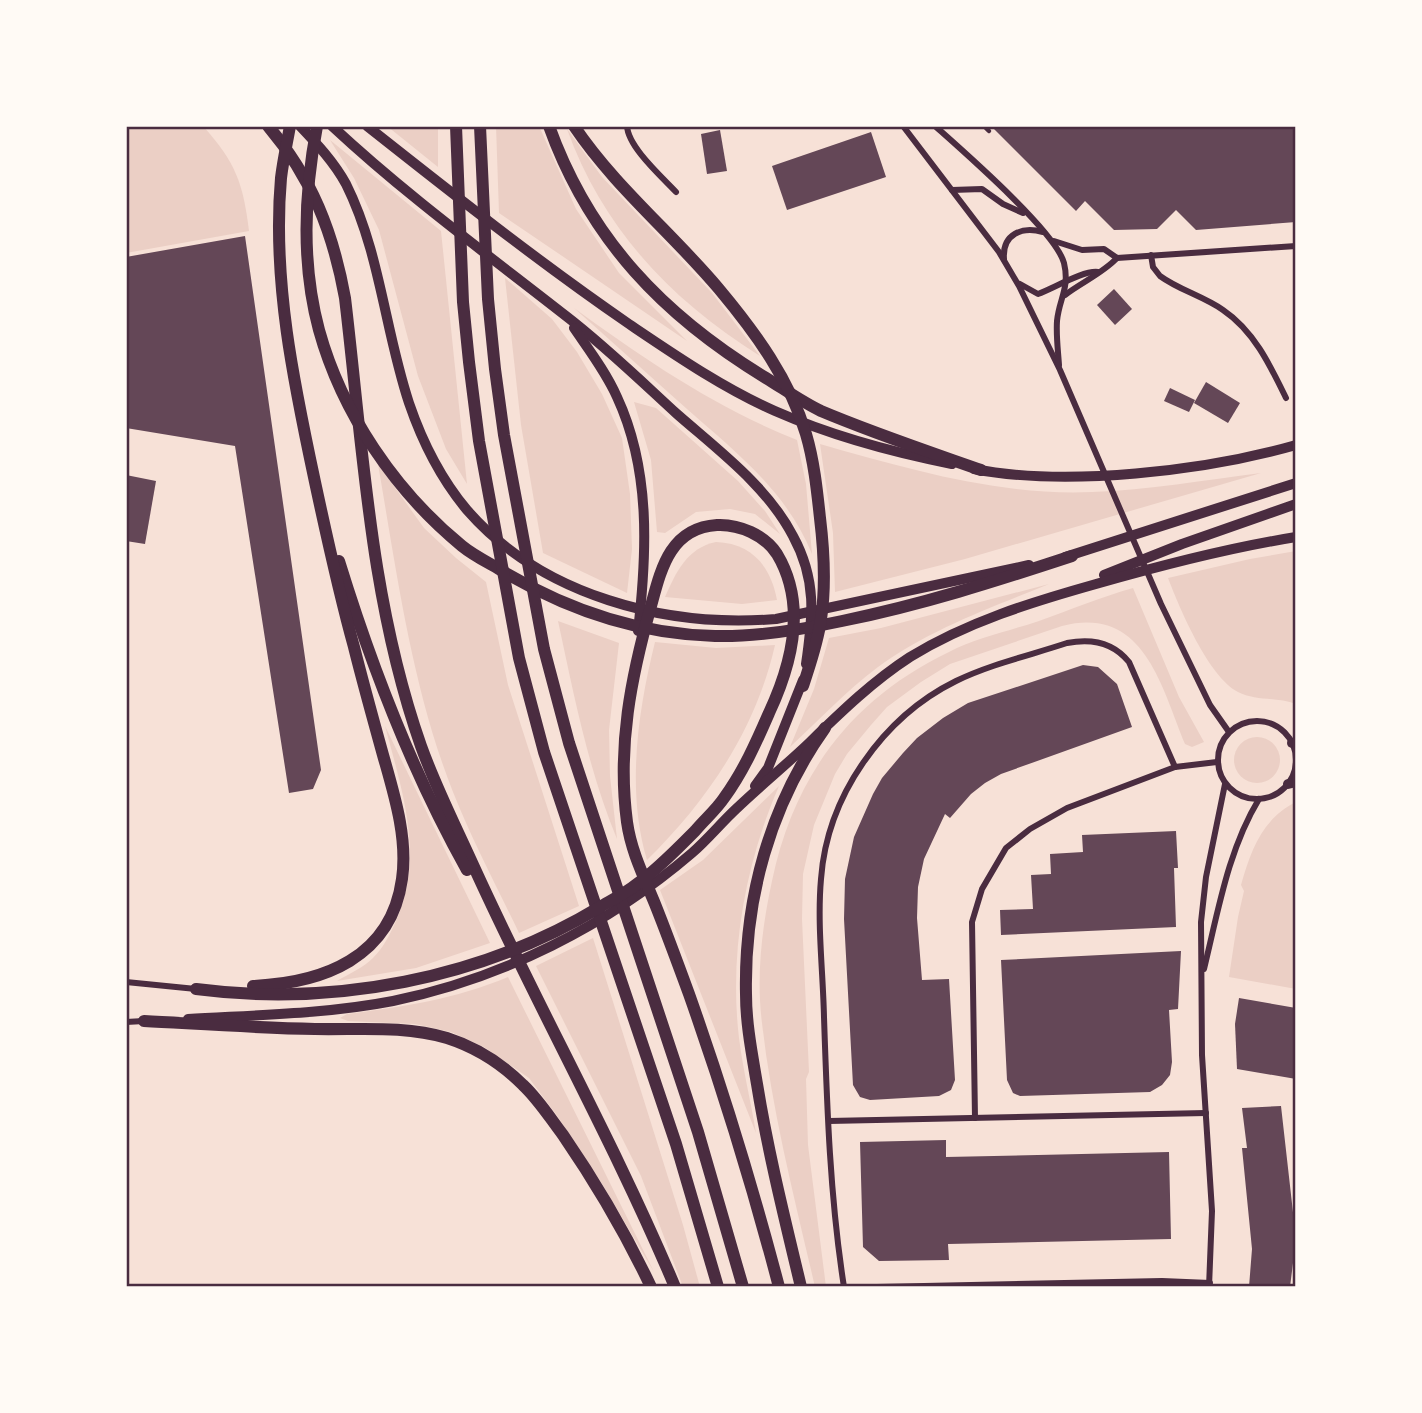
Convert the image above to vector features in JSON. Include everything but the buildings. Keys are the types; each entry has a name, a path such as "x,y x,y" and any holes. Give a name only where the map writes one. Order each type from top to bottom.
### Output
{"highway":[{"path":"268,126 299,168 319,205 330,233 345,298 371,535 395,652 414,722 434,780 505,934 617,1159 675,1287"},
{"path":"196,989 280,985 330,972 351,961 382,933 402,880 403,841 338,589 300,412 289,342 280,249 281,177 290,126"},
{"path":"317,126 308,182 306,239 309,273 319,331 345,397 370,442 405,489 439,526 464,548 518,580 579,610 621,623 674,634 748,635 800,630 878,614 976,588 1072,556"},
{"path":"456,126 463,302 479,441 519,658 544,752 676,1143 718,1287"},
{"path":"480,126 488,299 503,435 544,649 569,743 698,1132 743,1287"},
{"path":"549,126 581,197 604,233 654,295 684,322 750,368 818,410 981,470"},
{"path":"574,126 617,181 718,287 771,357 791,396 807,436 813,462 822,534 823,603 816,645 803,686"},
{"path":"315,483 360,629 391,712 428,796 465,867 505,934"},
{"path":"196,989 233,994 330,992 483,968 584,917 636,885 680,846 722,801 738,776 773,705 790,650 795,612 793,593 775,551 747,530 728,526 701,528 676,544 662,565 633,671 623,762 625,806 632,849 688,990 718,1077 779,1287"},
{"path":"801,1287 758,1092 748,1024 746,974 754,898 762,859 796,772 825,728"},
{"path":"144,1021 313,1029 404,1030 448,1038 472,1048 510,1073 536,1098 602,1196 651,1287"}],"main road":[{"path":"300,126 325,153 345,183 367,235 409,403 441,474 467,510 510,550 557,579 596,595 662,615 708,621 776,619 1072,556 1296,483"},
{"path":"332,126 397,184 567,317 745,474 772,505 793,536 809,575 812,616 803,686 768,768 738,807"},
{"path":"367,126 582,291 660,345 736,391 774,410 837,435 902,454 981,470 1067,477 1141,472 1223,462 1296,445"},
{"path":"567,317 607,376 618,398 633,441 642,485 643,558 633,671"},
{"path":"1050,597 1182,544 1296,504"},
{"path":"144,1021 315,1012 393,1001 589,928 649,888 694,852 738,807 852,701 911,656 1000,614 1050,597 1183,559 1296,537"}],"street":[{"path":"627,126 627,132 643,157 676,192"},
{"path":"903,126 1016,281 1060,370 1161,604 1210,705 1229,732"},
{"path":"937,126 1053,241 1064,262 1065,295 1059,307 1057,322 1060,370"},
{"path":"984,126 989,131"},
{"path":"952,190 982,189 1003,204 1028,215"},
{"path":"1004,261 1005,245 1013,234 1030,229 1045,233"},
{"path":"1053,241 1082,250 1104,249 1116,258 1296,246"},
{"path":"1152,255 1153,267 1160,276 1223,310 1248,332 1269,364 1286,398"},
{"path":"1065,295 1107,268 1116,258"},
{"path":"1016,281 1038,294 1081,274 1098,272"},
{"path":"844,1287 834,1218 820,919 821,876 831,830 861,764 900,720 957,680 1067,643 1092,641 1109,645 1122,653 1129,662 1175,766"},
{"path":"1247,721 1269,722 1294,743 1296,764 1292,783 1275,795 1259,799 1240,796 1225,784 1217,762 1220,746 1229,732 1247,721"},
{"path":"975,1118 972,922 989,873 1006,848 1030,829 1067,808 1175,766 1217,762"},
{"path":"877,1287 1162,1281 1209,1285 1212,1211 1202,1055 1201,922 1206,877 1225,784"},
{"path":"1202,978 1224,884 1245,824 1259,799"},
{"path":"127,982 196,989"},
{"path":"126,1022 144,1021"},
{"path":"829,1121 1206,1113"}],"shaded area":[{"path":"126,126 203,126 223,151 236,174 241,186 249,231 126,253"},
{"path":"387,126 438,126 438,167"},
{"path":"496,126 539,126 576,209 619,273 687,341 499,213"},
{"path":"567,129 602,177 712,293 760,356 697,311 644,259 620,230 600,199"},
{"path":"330,140 441,231 467,484 446,449 418,376 379,230 354,178"},
{"path":"505,278 552,319 577,352 602,394 622,438 630,494 632,549 627,593 543,553 521,425"},
{"path":"574,308 627,346 709,398 797,440 806,484 812,554 789,511 758,474"},
{"path":"634,402 656,408 738,481 765,511 780,534 755,514 730,509 696,512 665,533 657,532 651,460"},
{"path":"820,444 954,479 1023,490 1092,492 1134,489 1261,473 965,559 835,592 833,533"},
{"path":"378,464 424,528 486,582 508,685 579,906 519,933 460,810 439,753 407,630"},
{"path":"716,542 740,547 758,559 770,577 777,600 742,604 665,597 678,570 690,555"},
{"path":"1296,551 1296,704 1245,695 1227,684 1196,641 1168,578"},
{"path":"1049,584 918,641 855,686 790,747 814,689 829,638 881,628"},
{"path":"1133,588 1179,697 1204,742 1192,747 1185,744 1157,676 1145,655 1131,639 1112,627 1090,623 1062,626 950,664 887,707 847,754 835,774 814,825 803,874 802,919 809,1072 806,1079 808,1145 826,1287 815,1287 778,1123 760,1005 761,952 768,898 782,843 795,808 832,745 856,717 914,671 970,643"},
{"path":"558,621 619,643 609,730 610,776 617,839 590,759"},
{"path":"655,642 716,648 775,645 756,706 727,762 690,813 647,860 637,806 636,778 639,723"},
{"path":"385,726 490,943 416,968 337,981 377,954 396,921 405,897 409,873 408,824"},
{"path":"1257,737 1273,744 1280,760 1273,776 1257,783 1241,776 1234,760 1241,744"},
{"path":"779,786 757,846 742,910 738,942 736,1006 739,1038 756,1133 660,890 703,860"},
{"path":"1296,802 1296,989 1229,977 1244,891 1241,885 1249,860 1274,817"},
{"path":"593,938 700,1287 683,1287 641,1176 536,966"},
{"path":"508,977 654,1272 601,1182 529,1078 484,1047 451,1032 415,1024 348,1021 340,1018 347,1014 449,997"}]}
